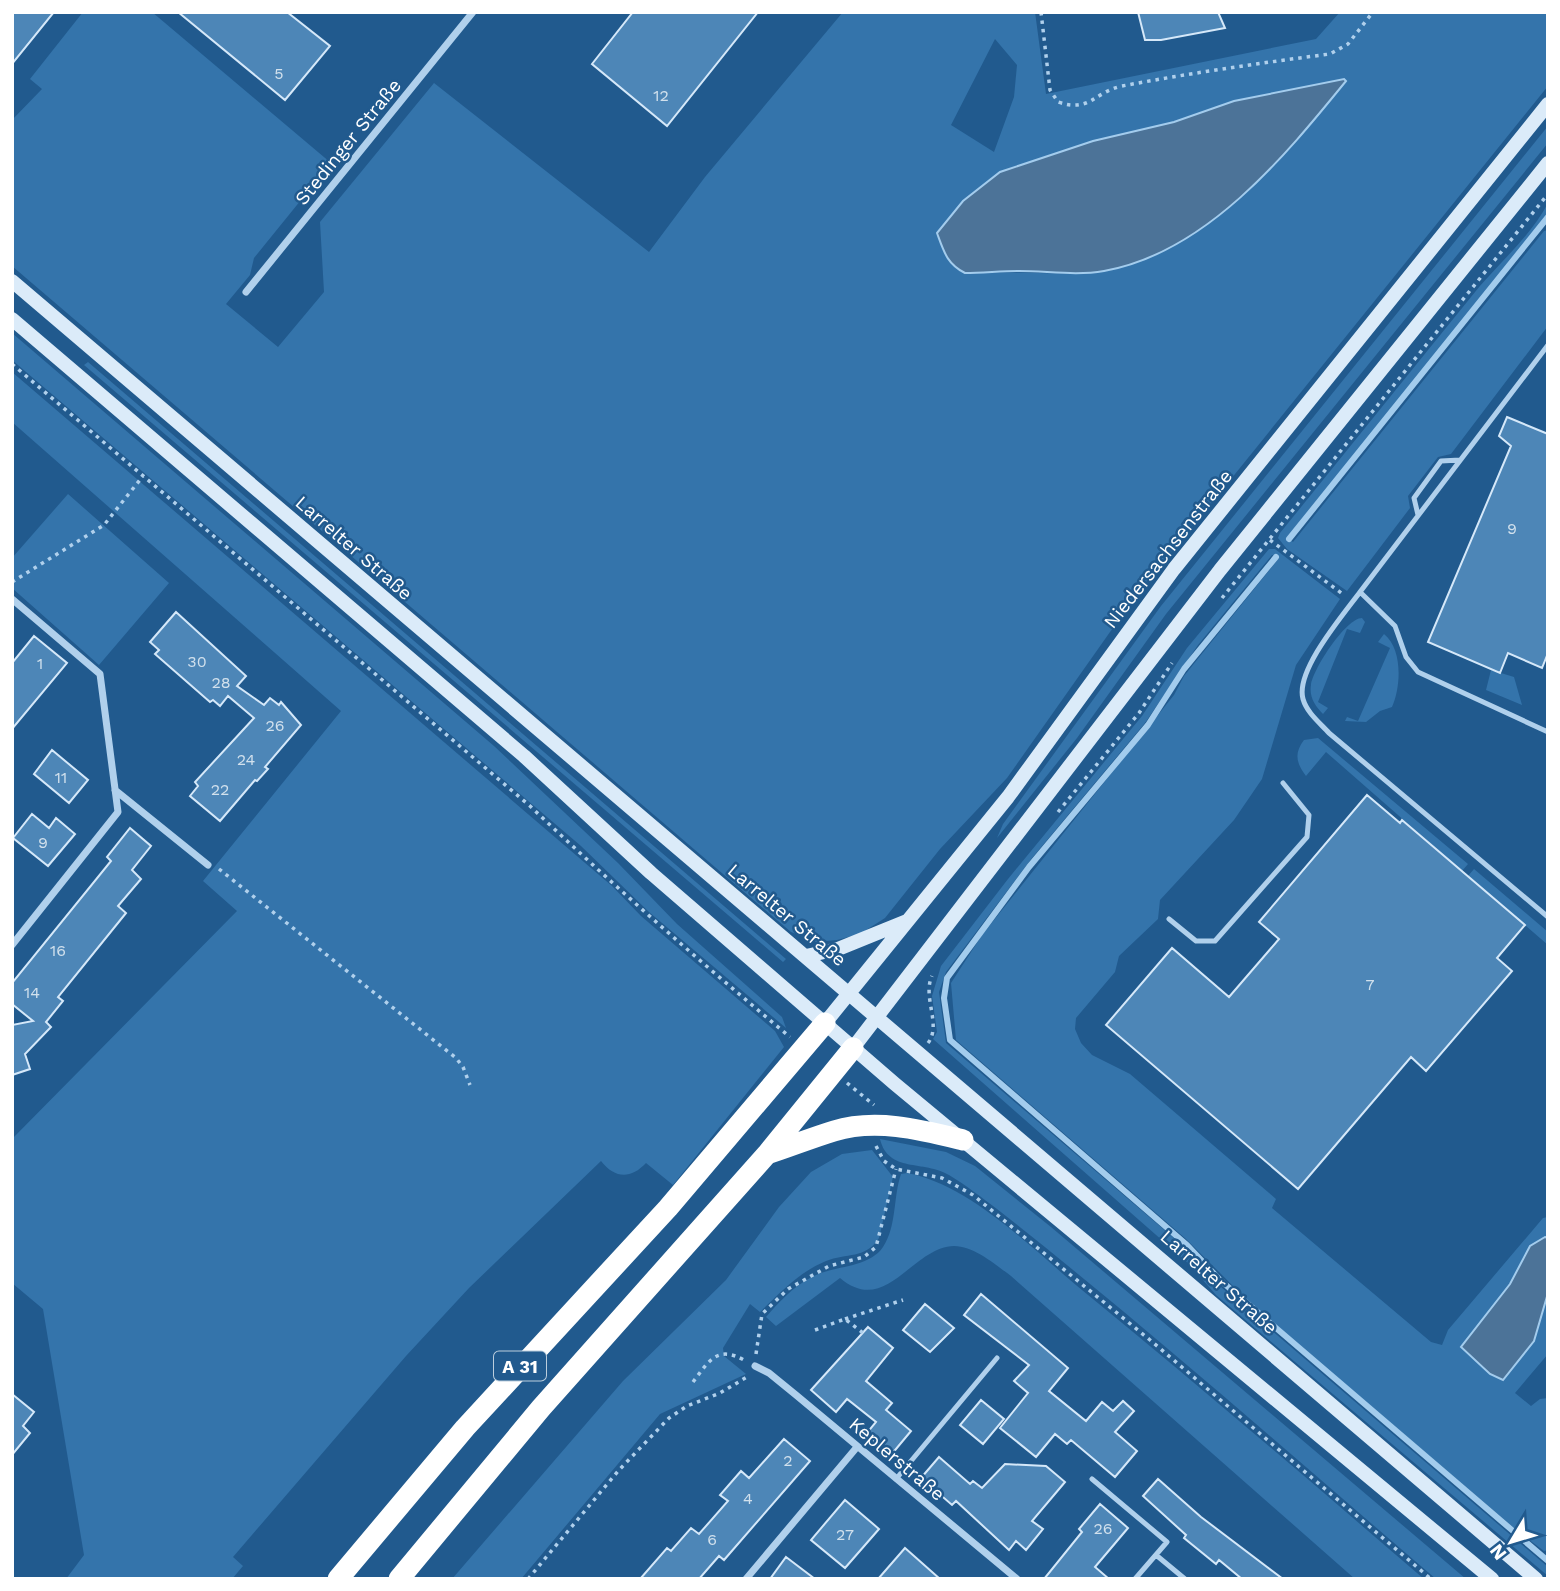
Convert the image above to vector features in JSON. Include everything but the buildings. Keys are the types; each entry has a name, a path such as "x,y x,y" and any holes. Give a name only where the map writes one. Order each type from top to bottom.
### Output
{"highway":[{"name":"A 31","path":"338,1579 465,1428 668,1208 825,1023"},
{"path":"399,1579 541,1408 767,1154 853,1048"},
{"path":"767,1154 835,1130 861,1126 898,1126 963,1140"}],"main road":[{"name":"Niedersachsenstraße","path":"825,1023 1008,797 1174,569 1548,104"},
{"path":"853,1048 1220,570 1548,163"},
{"name":"Larrelter Straße","path":"12,281 1536,1579"},
{"path":"12,319 524,756 651,873 895,1084 1492,1579"},
{"path":"806,956 858,943 910,919"}],"street":[{"name":"Stedinger Straße","path":"246,292 473,12"},
{"path":"12,599 100,674 118,812 12,945"},
{"path":"115,790 208,865"},
{"name":"Keplerstraße","path":"755,1366 769,1373 1017,1579"},
{"path":"746,1579 857,1447"}],"lane":[{"path":"1548,345 1353,601 1303,678 1302,698 1307,709 1329,733 1548,917"},
{"path":"1418,516 1413,498 1441,461 1460,460"},
{"path":"1360,592 1389,618 1399,634 1406,657 1418,672 1548,732"},
{"path":"1169,919 1196,941 1215,941 1307,837 1309,815 1283,783"},
{"path":"896,1479 998,1358"},
{"path":"1092,1479 1167,1542 1135,1579"},
{"path":"1156,1555 1185,1579"}],"path":[{"path":"1041,12 1050,90 1058,102 1074,108 1092,102 1111,89 1196,72 1330,54 1348,44 1373,12"},
{"path":"1220,600 1548,194"},
{"path":"12,364 530,806 597,866 638,909 785,1033"},
{"path":"12,582 104,526 143,476"},
{"path":"1270,540 1353,601"},
{"path":"1053,818 1139,713 1173,661"},
{"path":"208,865 221,870 456,1058 470,1085"},
{"path":"920,1052 933,1035 928,988 936,967"},
{"path":"844,1081 875,1107 895,1084"},
{"path":"874,1139 884,1161 896,1169 942,1178 973,1195 1150,1339 1430,1579"},
{"path":"528,1579 619,1471 669,1418 687,1406 739,1383 755,1366 762,1314 800,1280 829,1266 864,1257 876,1247 896,1169"},
{"path":"815,1330 904,1300"},
{"path":"845,1319 863,1333"},
{"path":"693,1382 708,1362 722,1353 730,1353 755,1366"}],"shaded area":[{"path":"83,12 152,12 331,163 254,258 250,275 226,304 278,347 324,292 320,222 434,83 649,252 705,177 843,12 1035,12 1046,94 1316,39 1340,12 1548,12 1548,86 1164,562 1110,632 1007,778 940,849 885,918 860,934 816,942 791,932 12,266 12,120 42,89 30,79","holes":["995,39 1017,65 1014,97 994,152 951,125","1343,79 1346,81 1270,169 1209,223 1175,245 1140,261 1104,271 982,273 963,201 1000,172 1093,141 1174,122 1234,101"]},
{"path":"1344,79 1346,81 1297,140 1240,197 1209,223 1176,244 1141,261 1093,272 965,273 950,261 942,246 937,233 963,201 1000,172 1093,141 1174,122 1234,101"},
{"path":"1548,126 1548,143 1166,614 1077,738 997,838 1003,824 1161,606"},
{"path":"1548,203 1548,216 1287,537 1293,542 1544,231 1548,230 1548,326 1451,454 1438,457 1408,496 1410,508 1347,591 1287,549 1278,538 1280,533 1480,285 1532,228"},
{"path":"12,333 494,746 618,863 677,924 782,1017 786,1028 649,912 581,846 12,360"},
{"path":"88,362 786,959 783,962 84,365"},
{"path":"12,372 612,886 641,916 775,1031 784,1047 673,1185 646,1163 635,1172 623,1175 612,1171 601,1161 469,1288 406,1356 233,1557 243,1566 232,1579 66,1579 84,1555 43,1309 12,1283 12,1139 237,911 203,881 341,711 12,422"},
{"path":"68,494 169,583 99,665 12,588 12,558"},
{"path":"1269,549 1275,549 1340,599 1296,665 1262,779 1234,820 1160,900 1158,919 1119,956 1115,972 1076,1018 1075,1029 1081,1043 1092,1055 1130,1074 1276,1199 1272,1208 1431,1342 1442,1345 1448,1330 1543,1218 1548,1217 1548,1238 1530,1246 1510,1284 1461,1347 1534,1341 1548,1293 1548,1354 1515,1393 1531,1406 1540,1399 1548,1398 1548,1550 1544,1551 1520,1533 1251,1304 1186,1239 956,1040 951,983 982,935 1174,695 1184,676 1279,558 1272,555 1198,645 1145,723 1032,858 946,972 939,992 946,1043 1182,1245 1221,1287 1548,1567 1548,1576 1216,1295 1188,1263 933,1039 937,1032 932,996 941,966 1008,879 1142,716 1187,648"},
{"path":"1362,618 1365,622 1360,633 1347,629 1318,702 1328,708 1323,714 1312,697 1313,678 1339,635 1355,620"},
{"path":"1384,634 1395,649 1399,669 1392,707 1380,711 1366,722 1345,721 1347,717 1358,721 1390,648 1378,642"},
{"path":"1491,670 1514,677 1522,705 1486,690"},
{"path":"1318,738 1468,864 1462,871 1326,752 1306,776 1298,762 1299,749 1304,740"},
{"path":"1474,869 1548,932 1548,945 1468,876"},
{"path":"880,1139 946,1152 975,1166 1051,1227 1466,1579 1436,1579 1164,1345 997,1209 949,1175 891,1157 884,1150"},
{"path":"872,1150 893,1177 879,1238 874,1245 862,1252 826,1261 807,1271 790,1283 760,1312 750,1304 723,1348 724,1356 746,1374 660,1414 521,1579 452,1579 623,1381 726,1280 779,1207 811,1172 842,1154"},
{"path":"907,1173 931,1180 977,1204 1022,1238 1424,1579 1355,1579 1011,1276 969,1249 954,1246 939,1249 885,1285 871,1290 856,1288 840,1278 776,1326 766,1317 792,1291 810,1278 859,1263 883,1247 891,1230 901,1174"},
{"path":"1545,1237 1548,1238 1548,1293 1534,1341 1503,1380 1490,1374 1461,1347 1510,1284 1530,1246"}],"waterway":[{"path":"1289,539 1548,217"},
{"path":"1276,557 1184,669 1148,725 1029,867 947,978 944,998 950,1040 1187,1245 1220,1280 1548,1561"}]}
